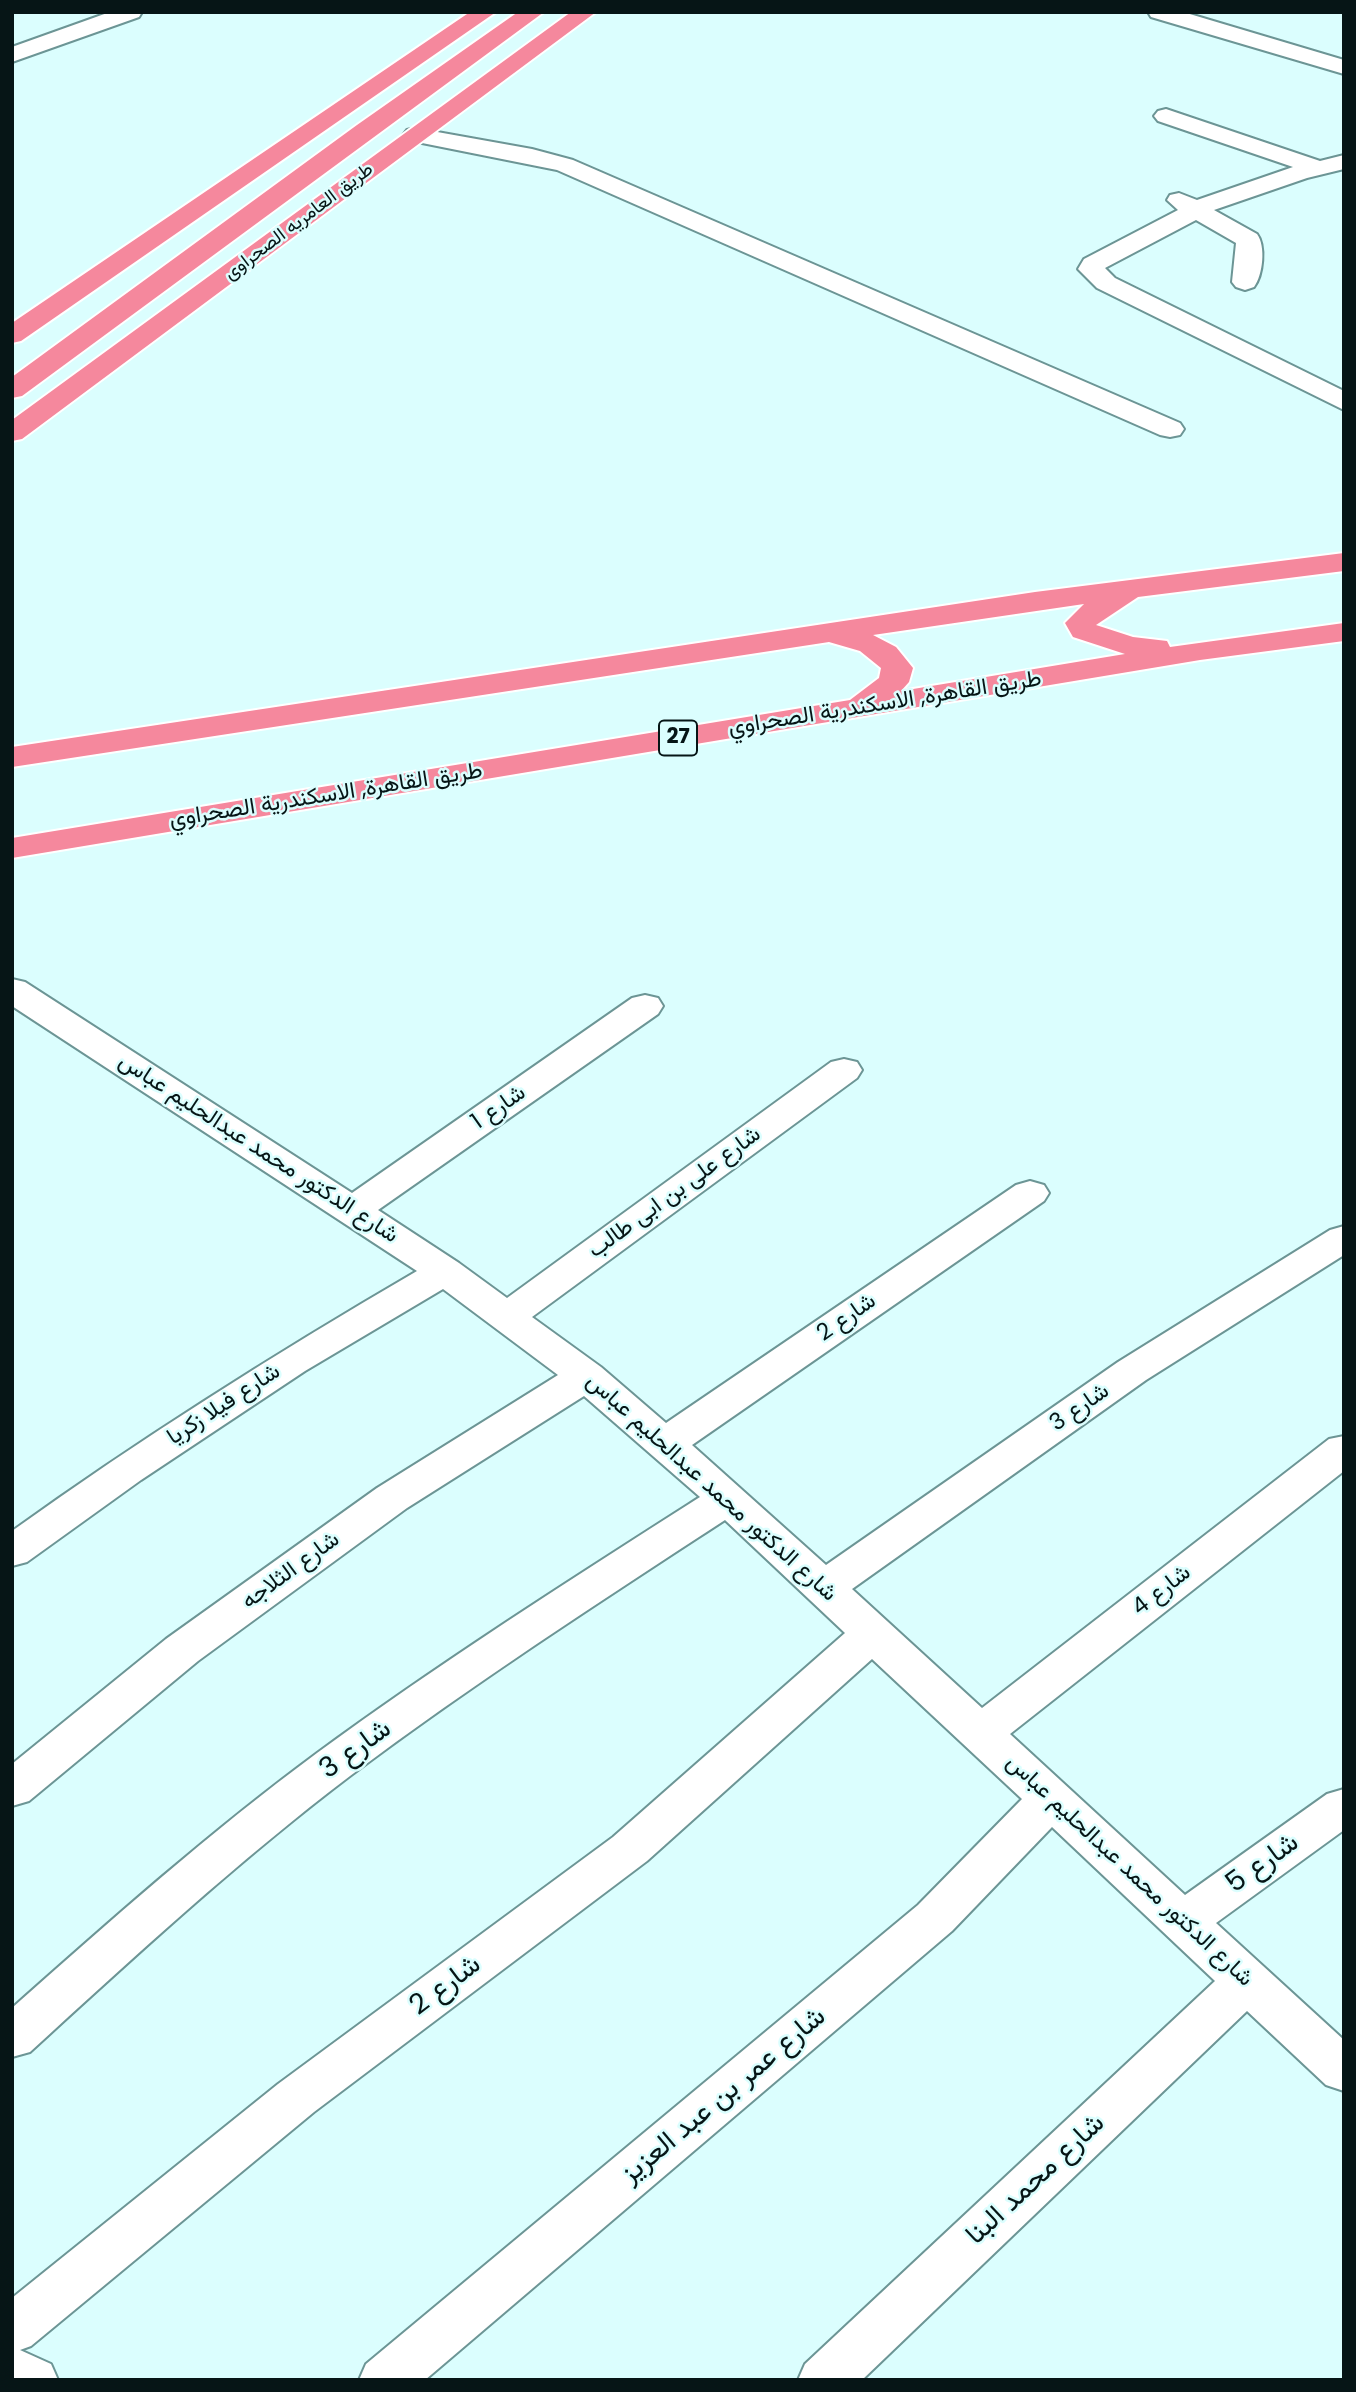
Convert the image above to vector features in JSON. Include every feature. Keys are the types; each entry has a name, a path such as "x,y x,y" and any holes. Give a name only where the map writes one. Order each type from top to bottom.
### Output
{"highway":[{"path":"16,330 485,12"},
{"path":"12,390 365,130 533,12"},
{"name":"طريق العامريه الصحراوى","path":"12,433 585,12"},
{"name":"27","path":"12,757 1021,603 1344,562"},
{"name":"27","path":"1135,589 1093,611 1080,623 1084,631 1130,646 1200,651"},
{"name":"27","path":"829,632 871,643 888,654 897,668 893,682 859,708"},
{"name":"طريق القاهرة, الاسكندرية الصحراوي","path":"12,848 1200,651 1344,632"}],"street":[{"path":"12,55 131,12"},
{"path":"1159,12 1344,67"},
{"path":"1166,116 1318,168"},
{"path":"415,135 533,156 565,165 1170,429"},
{"path":"1344,162 1224,197 1195,209 1093,264 1091,269 1106,283 1344,402"},
{"path":"1168,194 1248,239 1251,247 1245,282"},
{"name":"شارع الدكتور محمد عبدالحليم عباس","path":"12,990 444,1271 586,1376 728,1499 1344,2071"},
{"name":"شارع 1","path":"353,1210 645,1006"},
{"name":"شارع على بن ابى طالب","path":"506,1317 844,1070"},
{"name":"شارع 2","path":"664,1444 1030,1193"},
{"name":"شارع 3","path":"824,1588 1132,1371 1344,1238"},
{"name":"شارع فيلا زكريا","path":"12,1552 126,1470 258,1383 444,1271"},
{"name":"شارع الثلاجه","path":"12,1789 182,1650 381,1506 586,1376"},
{"name":"شارع 4","path":"981,1733 1344,1449"},
{"name":"شارع 3","path":"12,2038 156,1908 332,1766 505,1642 728,1499"},
{"name":"شارع 2","path":"12,2330 296,2098 630,1849 873,1633"},
{"name":"شارع عمر بن عبد العزيز","path":"386,2380 935,1919 1051,1799"},
{"name":"شارع 5","path":"1183,1921 1344,1806"},
{"name":"شارع محمد البنا","path":"825,2380 1247,1981"},
{"path":"12,2370 31,2380"}]}
